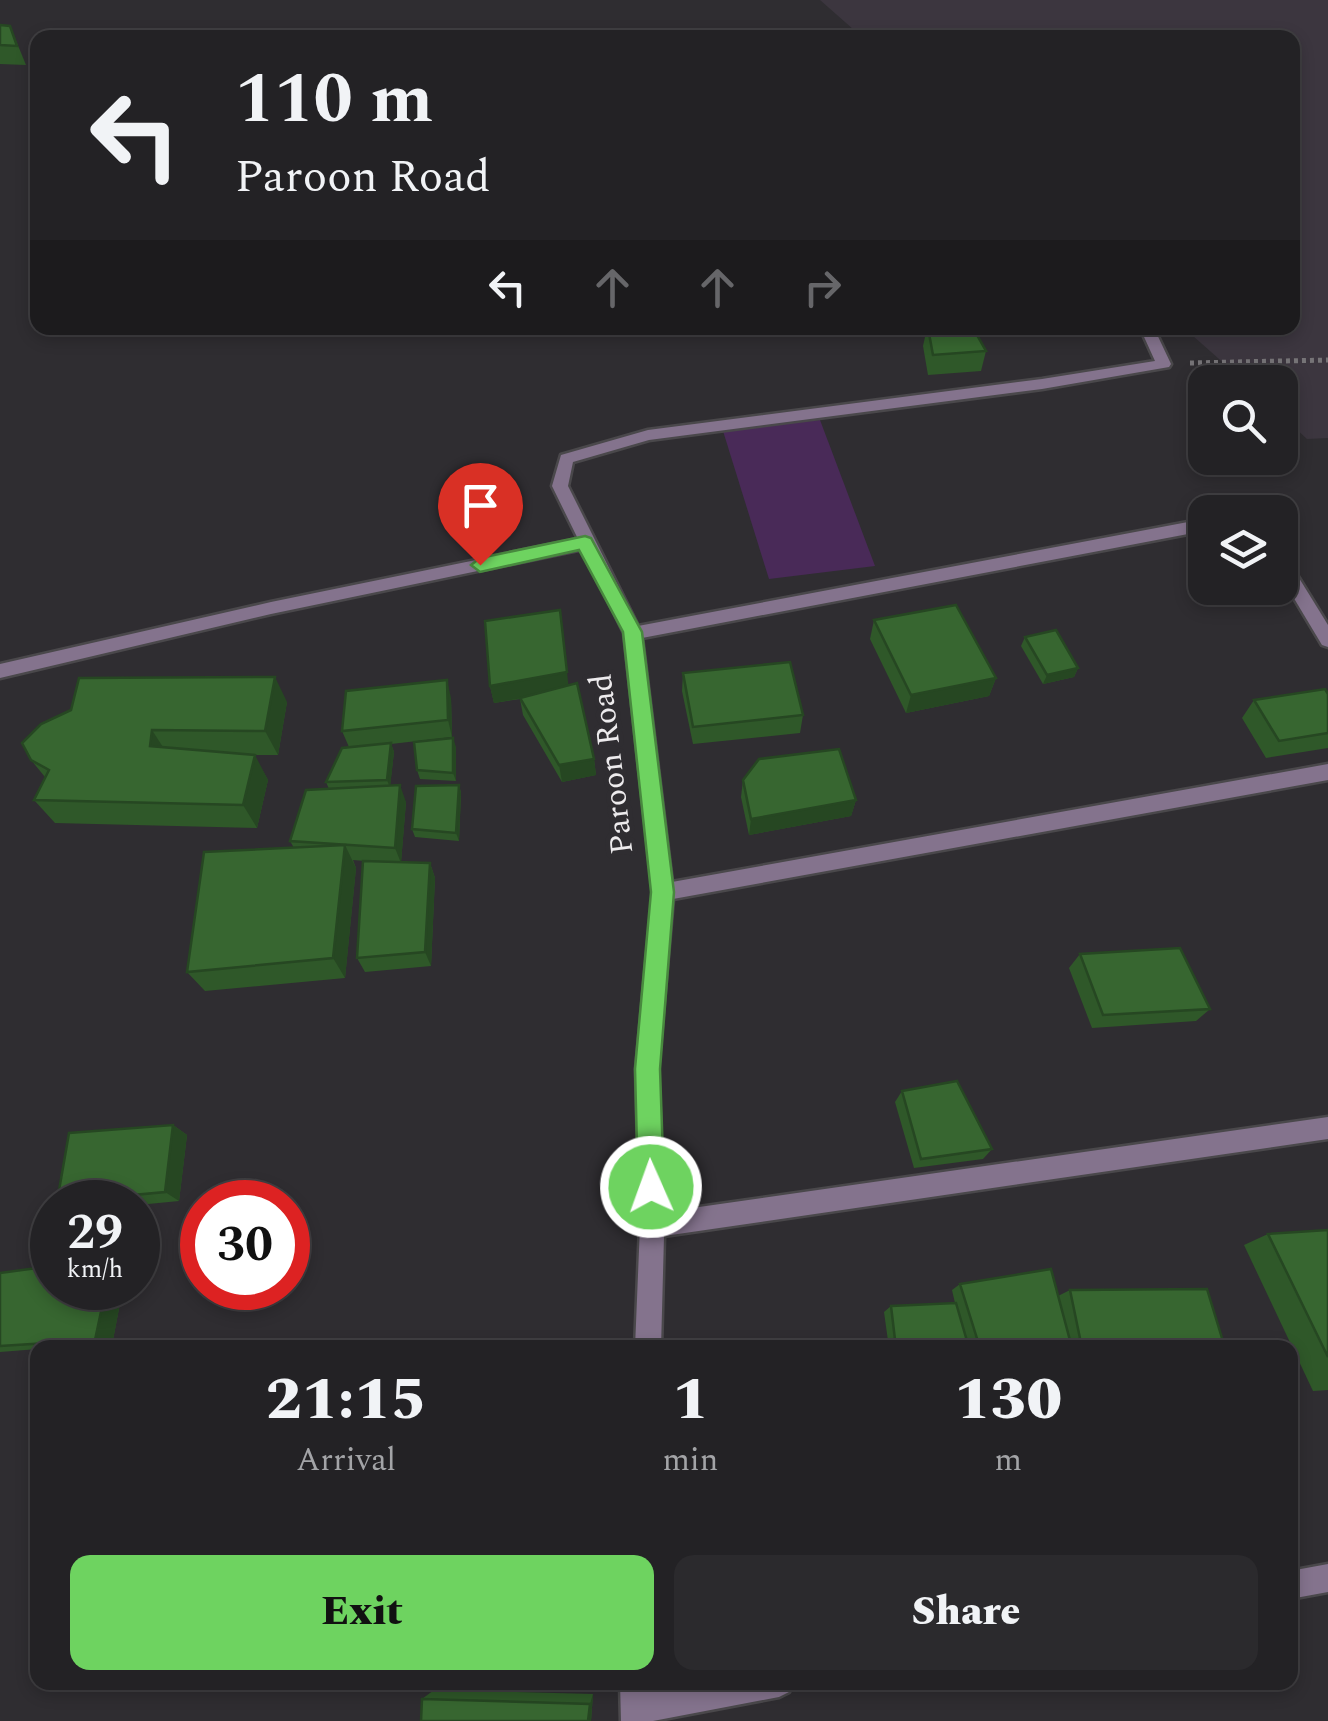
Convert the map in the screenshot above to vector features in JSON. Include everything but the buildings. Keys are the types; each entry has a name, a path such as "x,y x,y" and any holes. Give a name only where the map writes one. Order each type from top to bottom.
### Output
{"street":[{"path":"1150,335 1164,364"},
{"name":"Paroon Road","path":"648,1340 652,1226 647,1069 663,892 632,632 560,486 566,460 648,435 1042,384 1164,364"},
{"path":"632,632 1188,528"},
{"path":"0,671 271,608 585,543"},
{"path":"1298,591 1328,640"},
{"path":"663,892 1328,772"},
{"path":"652,1226 1328,1128"},
{"path":"1298,1584 1328,1578"},
{"path":"635,1705 728,1690"}],"path":[{"path":"1164,364 1328,360"}],"shaded area":[{"path":"820,0 1328,0 1328,438 1307,439 1298,431 1298,365 1226,365 1192,335 1300,335 1300,30 854,30"},
{"path":"820,420 875,566 769,579 723,431"}],"route":[{"path":"480,565 585,543 632,632 663,892 647,1069 651,1187"}]}
